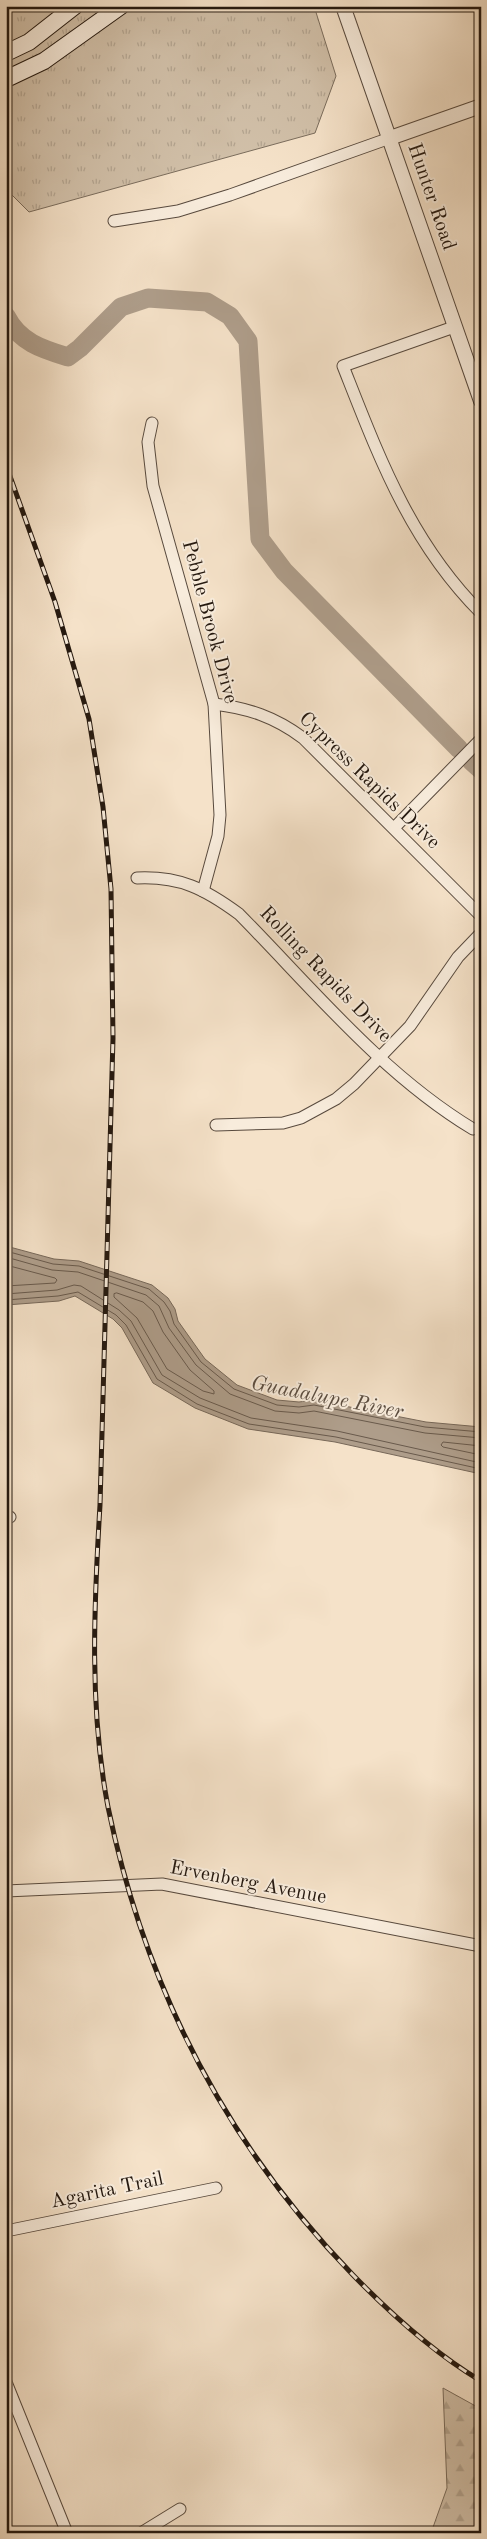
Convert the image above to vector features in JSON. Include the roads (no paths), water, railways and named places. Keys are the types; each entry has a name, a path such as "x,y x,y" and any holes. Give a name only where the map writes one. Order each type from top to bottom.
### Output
{"main road":[{"path":"6,53 29,42 75,6"},
{"path":"6,79 44,61 121,6"}],"street":[{"name":"Hunter Road","path":"343,6 481,401"},
{"path":"114,221 178,211 230,195 481,106"},
{"path":"454,327 343,366 384,469 412,525 435,560 481,612"},
{"name":"Pebble Brook Drive","path":"152,423 148,442 152,486 214,704 220,815 218,836 203,891"},
{"name":"Cypress Rapids Drive","path":"214,704 259,712 289,727 303,738 481,916"},
{"path":"394,828 481,739"},
{"name":"Rolling Rapids Drive","path":"137,878 162,877 203,891 240,914 378,1057 432,1103 472,1129"},
{"path":"216,1125 283,1123 301,1118 336,1099 354,1084 410,1026 458,957 481,932"},
{"name":"Ervenberg Avenue","path":"6,1891 162,1884 481,1946"},
{"name":"Agarita Trail","path":"6,2231 216,2188"},
{"path":"6,2382 67,2533"},
{"path":"141,2533 180,2509"}],"water":[{"path":"6,1246 54,1259 79,1261 152,1285 168,1298 175,1309 178,1321 205,1359 237,1385 277,1400 299,1402 314,1400 426,1422 481,1427 481,1474 335,1442 248,1429 195,1408 153,1383 122,1328 113,1319 75,1296 59,1301 6,1305"}],"waterway":[{"path":"6,316 11,325 24,338 49,351 68,357 80,348 121,307 148,298 207,302 230,316 248,341 260,539 284,571 459,749"},
{"path":"471,761 481,770"}],"railway":[{"path":"6,465 55,602 89,719 103,807 111,889 113,1038 95,1656 98,1732 102,1770 108,1807 124,1873 144,1938 168,1999 196,2059 229,2116 266,2172 307,2224 367,2290 430,2345 481,2381"}],"water label":[{"name":"Guadalupe River","path":"327,1398"}]}
